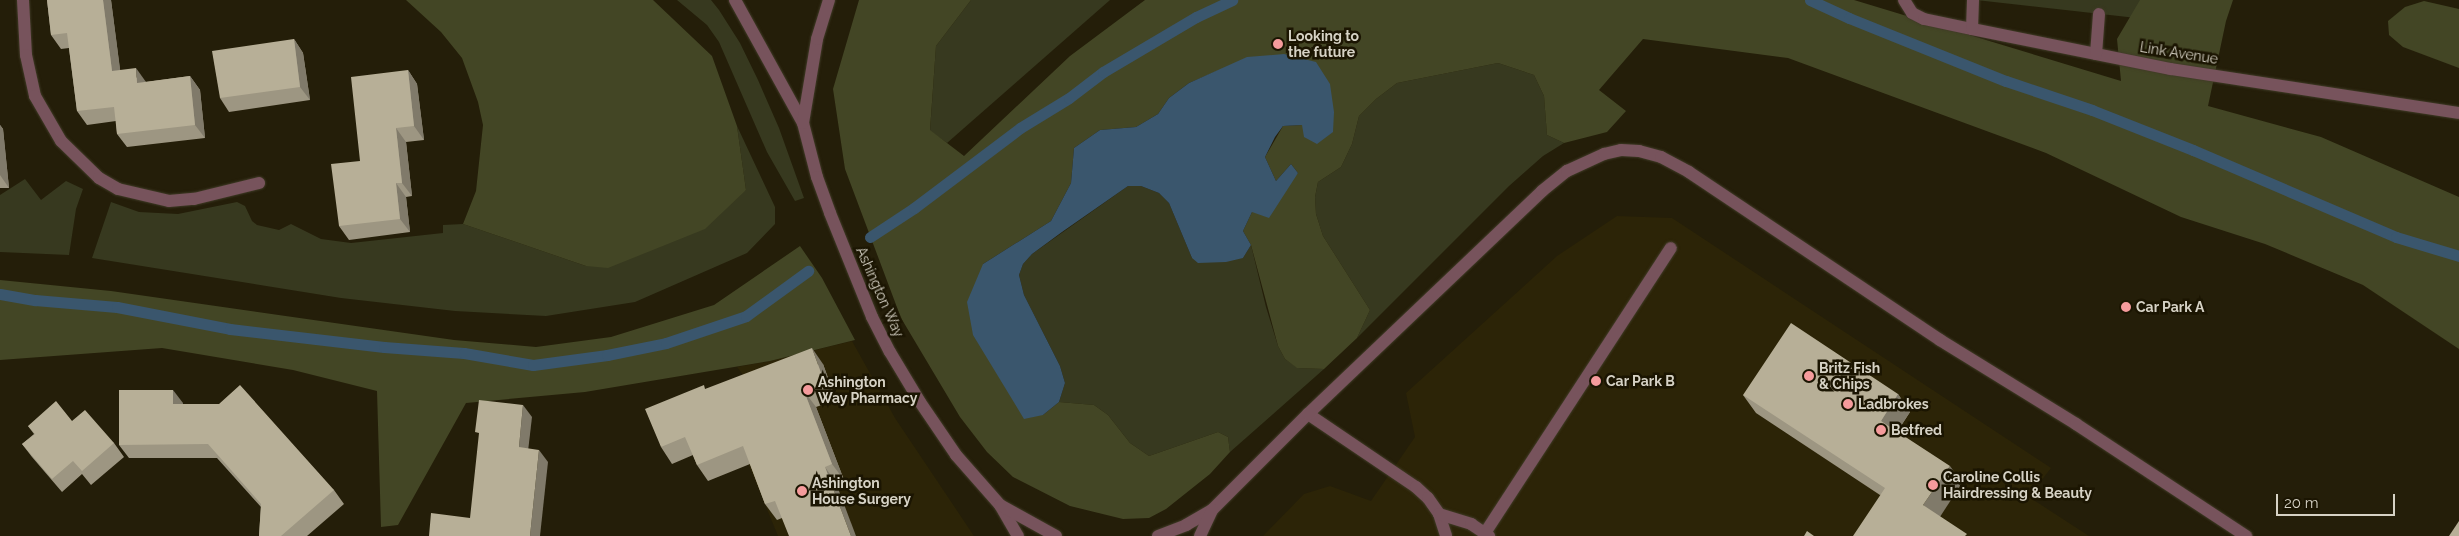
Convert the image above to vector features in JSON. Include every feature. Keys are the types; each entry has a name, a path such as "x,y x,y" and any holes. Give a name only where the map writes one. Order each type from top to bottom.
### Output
{"street":[{"path":"24,0 26,55 34,96 61,141 76,159 99,178 118,189 169,201 194,199 259,183"},
{"name":"Ashington Way","path":"735,0 803,123 824,195 872,317 920,402 956,455 1000,505 1018,536"},
{"name":"Ashington Way","path":"803,123 817,39 829,0"},
{"name":"Link Avenue","path":"1904,0 1912,13 1924,19 1972,29 2171,69 2459,113"},
{"path":"1972,29 1973,0"},
{"path":"2096,54 2099,14"},
{"path":"1158,536 1186,525 1212,510 1308,414 1542,190 1567,171 1596,157 1621,150 1639,151 1661,157 1689,172 1940,340 2076,424 2246,536"},
{"path":"1439,514 1462,520 1487,534 1671,248"},
{"path":"1308,414 1416,487 1428,498 1439,514 1446,536"},
{"name":"Ashington Way","path":"1000,505 1056,536"},
{"path":"1200,536 1212,510"}],"shaded area":[{"path":"1617,216 1672,218 2051,468 2029,497 2089,536 1263,536 1304,494 1330,486 1371,501 1415,437 1406,393 1557,256"},
{"path":"852,341 895,418 974,536 778,536 738,439 781,424 737,367"}],"green space":[{"path":"406,0 653,0 712,56 737,126 746,190 705,229 608,268 586,266 463,224 476,191 483,125 478,102 462,58 441,32"},
{"path":"677,0 711,0 719,10 740,43 758,80 779,128 804,198 795,201 767,152 719,42 707,25"},
{"path":"859,0 971,0 936,46 930,130 964,156 1070,56 1145,0 1854,0 2121,81 2117,39 2140,0 2233,0 2226,21 2208,106 2321,137 2459,197 2459,349 2363,285 2265,244 2181,217 2046,153 1788,58 1643,39 1599,90 1626,111 1607,132 1564,143 1547,135 1544,96 1534,75 1498,63 1397,83 1376,99 1359,116 1352,144 1341,167 1318,182 1315,197 1316,214 1323,236 1370,310 1357,338 1324,369 1297,368 1285,359 1278,346 1251,245 1243,231 1252,212 1298,173 1291,164 1276,181 1265,157 1283,126 1302,125 1333,132 1217,71 1189,83 1169,98 1158,114 1136,127 1100,130 1074,148 1071,183 1051,221 983,264 1043,415 1059,402 1094,405 1108,415 1130,443 1149,456 1218,432 1228,437 1230,452 1210,474 1166,509 1149,518 1123,519 1070,506 1013,477 987,452 960,417 901,318 845,169 833,89"},
{"path":"971,0 1110,0 947,143 930,131 936,46"},
{"path":"1976,0 2174,0 2172,22"},
{"path":"2424,1 2459,9 2459,68 2403,47 2389,35 2388,21 2405,7"},
{"path":"1498,63 1534,75 1544,96 1547,135 1564,143 1543,156 1509,186 1357,338 1370,310 1323,236 1316,214 1315,197 1318,182 1341,167 1352,144 1359,116 1376,99 1397,83"},
{"path":"737,126 775,207 775,224 747,253 635,302 546,316 455,311 341,298 92,258 111,202 139,212 178,214 237,202 245,206 252,221 257,225 279,230 291,224 321,239 351,243 443,233 443,225 463,224 586,266 746,190"},
{"path":"25,179 41,200 66,181 83,189 76,209 69,255 0,252 0,195"},
{"path":"1128,186 1141,186 1159,193 1169,203 1192,258 1243,258 1251,245 1266,307 1278,346 1285,359 1298,368 1324,369 1230,452 1228,437 1218,432 1149,456 1130,443 1108,415 1094,405 1059,402 1065,383 1060,366 1024,295 1019,275 1023,264 1032,254"},
{"path":"800,246 822,278 855,340 770,361 585,392 466,403 398,525 381,527 377,391 293,370 162,348 0,360 0,280 111,291 454,340 536,347 611,337 714,305"}],"water":[{"path":"1284,54 1316,62 1330,84 1334,112 1333,132 1317,144 1304,137 1302,125 1283,126 1275,137 1265,157 1276,181 1291,164 1298,173 1269,218 1252,212 1243,231 1251,245 1243,258 1226,262 1198,263 1192,258 1169,203 1159,193 1141,186 1128,186 1032,254 1023,264 1019,275 1024,295 1060,366 1065,383 1059,402 1043,415 1024,419 973,335 967,302 983,264 1051,221 1071,183 1074,148 1100,130 1136,127 1158,114 1169,98 1189,83 1247,57"}],"building":[{"path":"47,0 103,0 112,71 136,68 137,83 190,76 195,125 117,134 114,107 77,111 67,33 51,35"},
{"path":"294,39 300,87 220,98 212,51"},
{"path":"408,70 414,126 396,128 402,183 396,183 400,219 339,226 331,164 360,161 351,77"},
{"path":"1791,323 1898,394 1881,421 1950,466 1923,505 1967,534 1965,536 1853,536 1885,488 1743,395"},
{"path":"812,348 825,384 804,391 832,464 825,467 851,536 789,536 775,501 765,504 743,446 697,465 685,437 661,447 645,409 704,385 705,389"},
{"path":"240,385 334,490 281,536 259,536 261,504 208,444 119,445 119,390 173,390 173,404 219,404"},
{"path":"479,400 523,405 519,447 539,450 530,536 429,536 431,513 470,518 479,433 475,432"},
{"path":"56,401 72,421 85,410 114,443 82,471 73,461 52,479 22,444 35,434 28,426"},
{"path":"2459,521 2459,536 2449,536"},
{"path":"1807,531 1814,536 1804,536"}],"waterway":[{"path":"870,237 914,208 1020,128 1069,98 1103,72 1196,17 1232,0"},
{"path":"1810,0 1849,18 2006,81 2092,110 2193,150 2396,237 2459,256"},
{"path":"0,294 35,300 117,307 230,329 384,347 464,353 533,365 607,355 666,343 746,316 808,271"}],"place":[{"name":"Looking to the future","path":"1278,44"},
{"name":"Car Park A","path":"2126,307"},
{"name":"Britz Fish & Chips","path":"1809,376"},
{"name":"Car Park B","path":"1596,381"},
{"name":"Ashington Way Pharmacy","path":"808,390"},
{"name":"Ladbrokes","path":"1848,404"},
{"name":"Betfred","path":"1881,430"},
{"name":"Caroline Collis Hairdressing & Beauty","path":"1933,485"},
{"name":"Ashington House Surgery","path":"802,491"}]}
